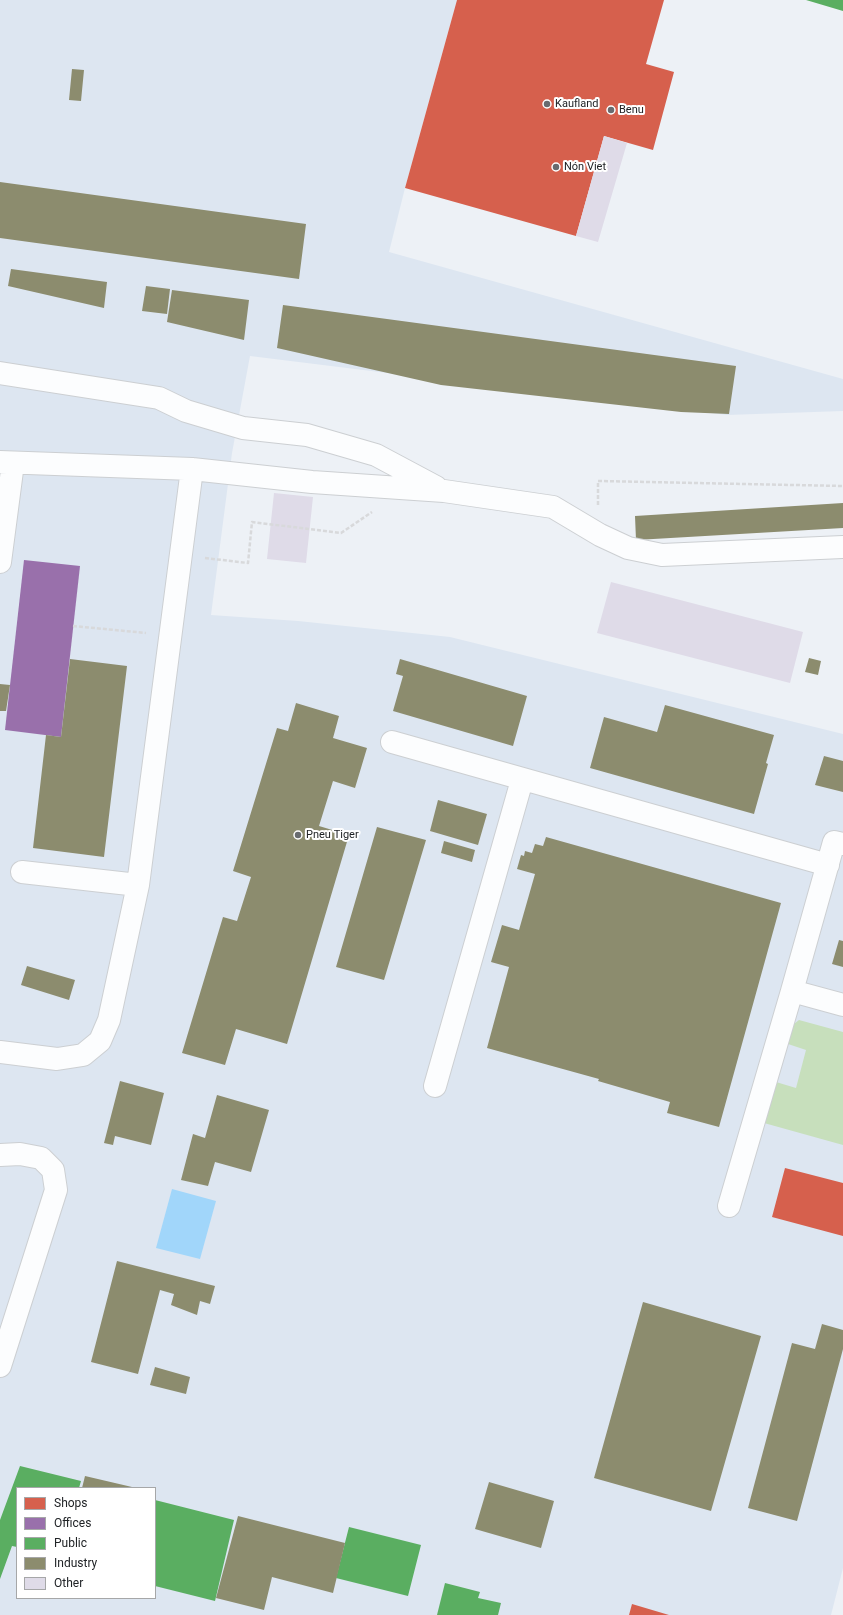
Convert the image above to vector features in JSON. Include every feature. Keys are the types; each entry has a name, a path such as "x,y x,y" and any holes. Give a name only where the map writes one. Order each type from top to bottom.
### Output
{"lane":[{"path":"0,373 159,398 186,411 244,428 307,435 376,455 444,491"},
{"path":"0,562 6,462 192,469 312,482 444,491 553,507 600,535 628,548 662,555 843,547"},
{"path":"0,1052 57,1059 83,1055 100,1041 109,1020 138,885 192,469"},
{"path":"392,742 522,780 828,865"},
{"path":"435,1086 522,780"},
{"path":"729,1206 828,865 840,840"},
{"path":"22,872 138,885"},
{"path":"792,991 843,1005"},
{"path":"0,1155 20,1154 40,1158 53,1170 56,1190 0,1366"}],"path":[{"path":"598,506 598,481 843,486"},
{"path":"181,555 248,563 252,522 341,533 377,509"},
{"path":"73,626 146,633"}],"shaded area":[{"path":"0,0 457,0 405,188 389,252 843,379 843,411 727,415 250,356 232,453 211,615 298,621 450,637 843,734 843,1568 831,1615 0,1615"}],"green space":[{"path":"799,1020 843,1032 843,1145 764,1123 776,1082 796,1088 806,1050 788,1044 794,1024"}],"water":[{"path":"172,1189 216,1201 200,1259 156,1248"}],"building: Shops":[{"name":"Kaufland","path":"457,0 664,0 646,64 674,72 653,150 604,136 576,236 405,188"},
{"path":"785,1168 843,1183 843,1236 772,1217"},
{"path":"632,1604 669,1615 629,1615"}],"building: Offices":[{"path":"24,560 80,566 61,737 5,730"}],"building: Public":[{"path":"806,0 843,0 843,11"},
{"path":"20,1466 81,1481 79,1487 16,1487 16,1547 12,1546 0,1579 0,1520"},
{"path":"156,1500 234,1520 215,1601 156,1586"},
{"path":"349,1527 421,1545 408,1596 336,1578"},
{"path":"445,1583 480,1592 478,1598 501,1603 498,1615 437,1615"}],"building: Industry":[{"path":"72,69 84,70 81,101 69,100"},
{"path":"0,182 306,224 299,279 0,238"},
{"path":"11,269 107,282 104,308 8,286"},
{"path":"146,286 170,289 167,314 142,311"},
{"path":"172,290 249,300 244,340 167,322"},
{"path":"283,305 736,366 729,414 681,412 441,385 277,348"},
{"path":"843,503 843,528 636,540 635,516"},
{"path":"809,658 821,661 818,675 805,672"},
{"path":"70,659 127,666 104,857 33,848 46,735 61,737"},
{"path":"400,659 527,696 513,746 393,711 403,676 396,674"},
{"path":"0,684 10,685 6,711 0,711"},
{"path":"296,703 339,716 333,738 367,748 355,788 333,781 319,826 349,835 287,1044 236,1029 225,1065 182,1053 223,917 237,921 251,877 233,871 277,728 288,731"},
{"path":"665,705 774,735 766,763 768,764 754,814 590,768 604,717 657,732"},
{"path":"824,756 843,761 843,792 815,785"},
{"path":"438,800 487,814 478,845 430,831"},
{"path":"377,827 426,840 384,980 336,967"},
{"path":"546,837 781,903 719,1127 667,1113 670,1102 598,1081 599,1079 487,1048 509,967 491,962 502,925 519,930 535,874 517,869 521,855 524,856 525,851 532,853 535,844 543,846"},
{"path":"444,841 475,850 472,862 441,853"},
{"path":"839,940 843,941 843,967 832,964"},
{"path":"27,966 75,980 69,1000 21,985"},
{"path":"120,1081 164,1093 151,1145 115,1136 113,1145 104,1143"},
{"path":"217,1095 269,1110 251,1172 215,1162 208,1186 181,1180 193,1134 205,1138"},
{"path":"117,1261 215,1286 210,1304 200,1301 197,1315 171,1305 174,1294 160,1290 138,1374 91,1362"},
{"path":"643,1302 761,1336 711,1511 594,1478"},
{"path":"822,1324 843,1330 843,1349 797,1521 748,1508 792,1343 815,1349"},
{"path":"155,1367 190,1377 186,1394 150,1385"},
{"path":"85,1476 132,1487 82,1487"},
{"path":"489,1482 554,1501 541,1548 475,1529"},
{"path":"238,1516 345,1543 333,1593 272,1577 264,1610 216,1598"}],"building: Other":[{"path":"604,136 627,143 598,242 576,236"},
{"path":"274,493 313,497 306,563 267,559"},
{"path":"611,582 803,632 790,683 597,633"}],"place":[{"name":"Kaufland","path":"547,104"},
{"name":"Benu","path":"611,110"},
{"name":"Nón Viet","path":"556,167"},
{"name":"Pneu Tiger","path":"298,835"}]}
